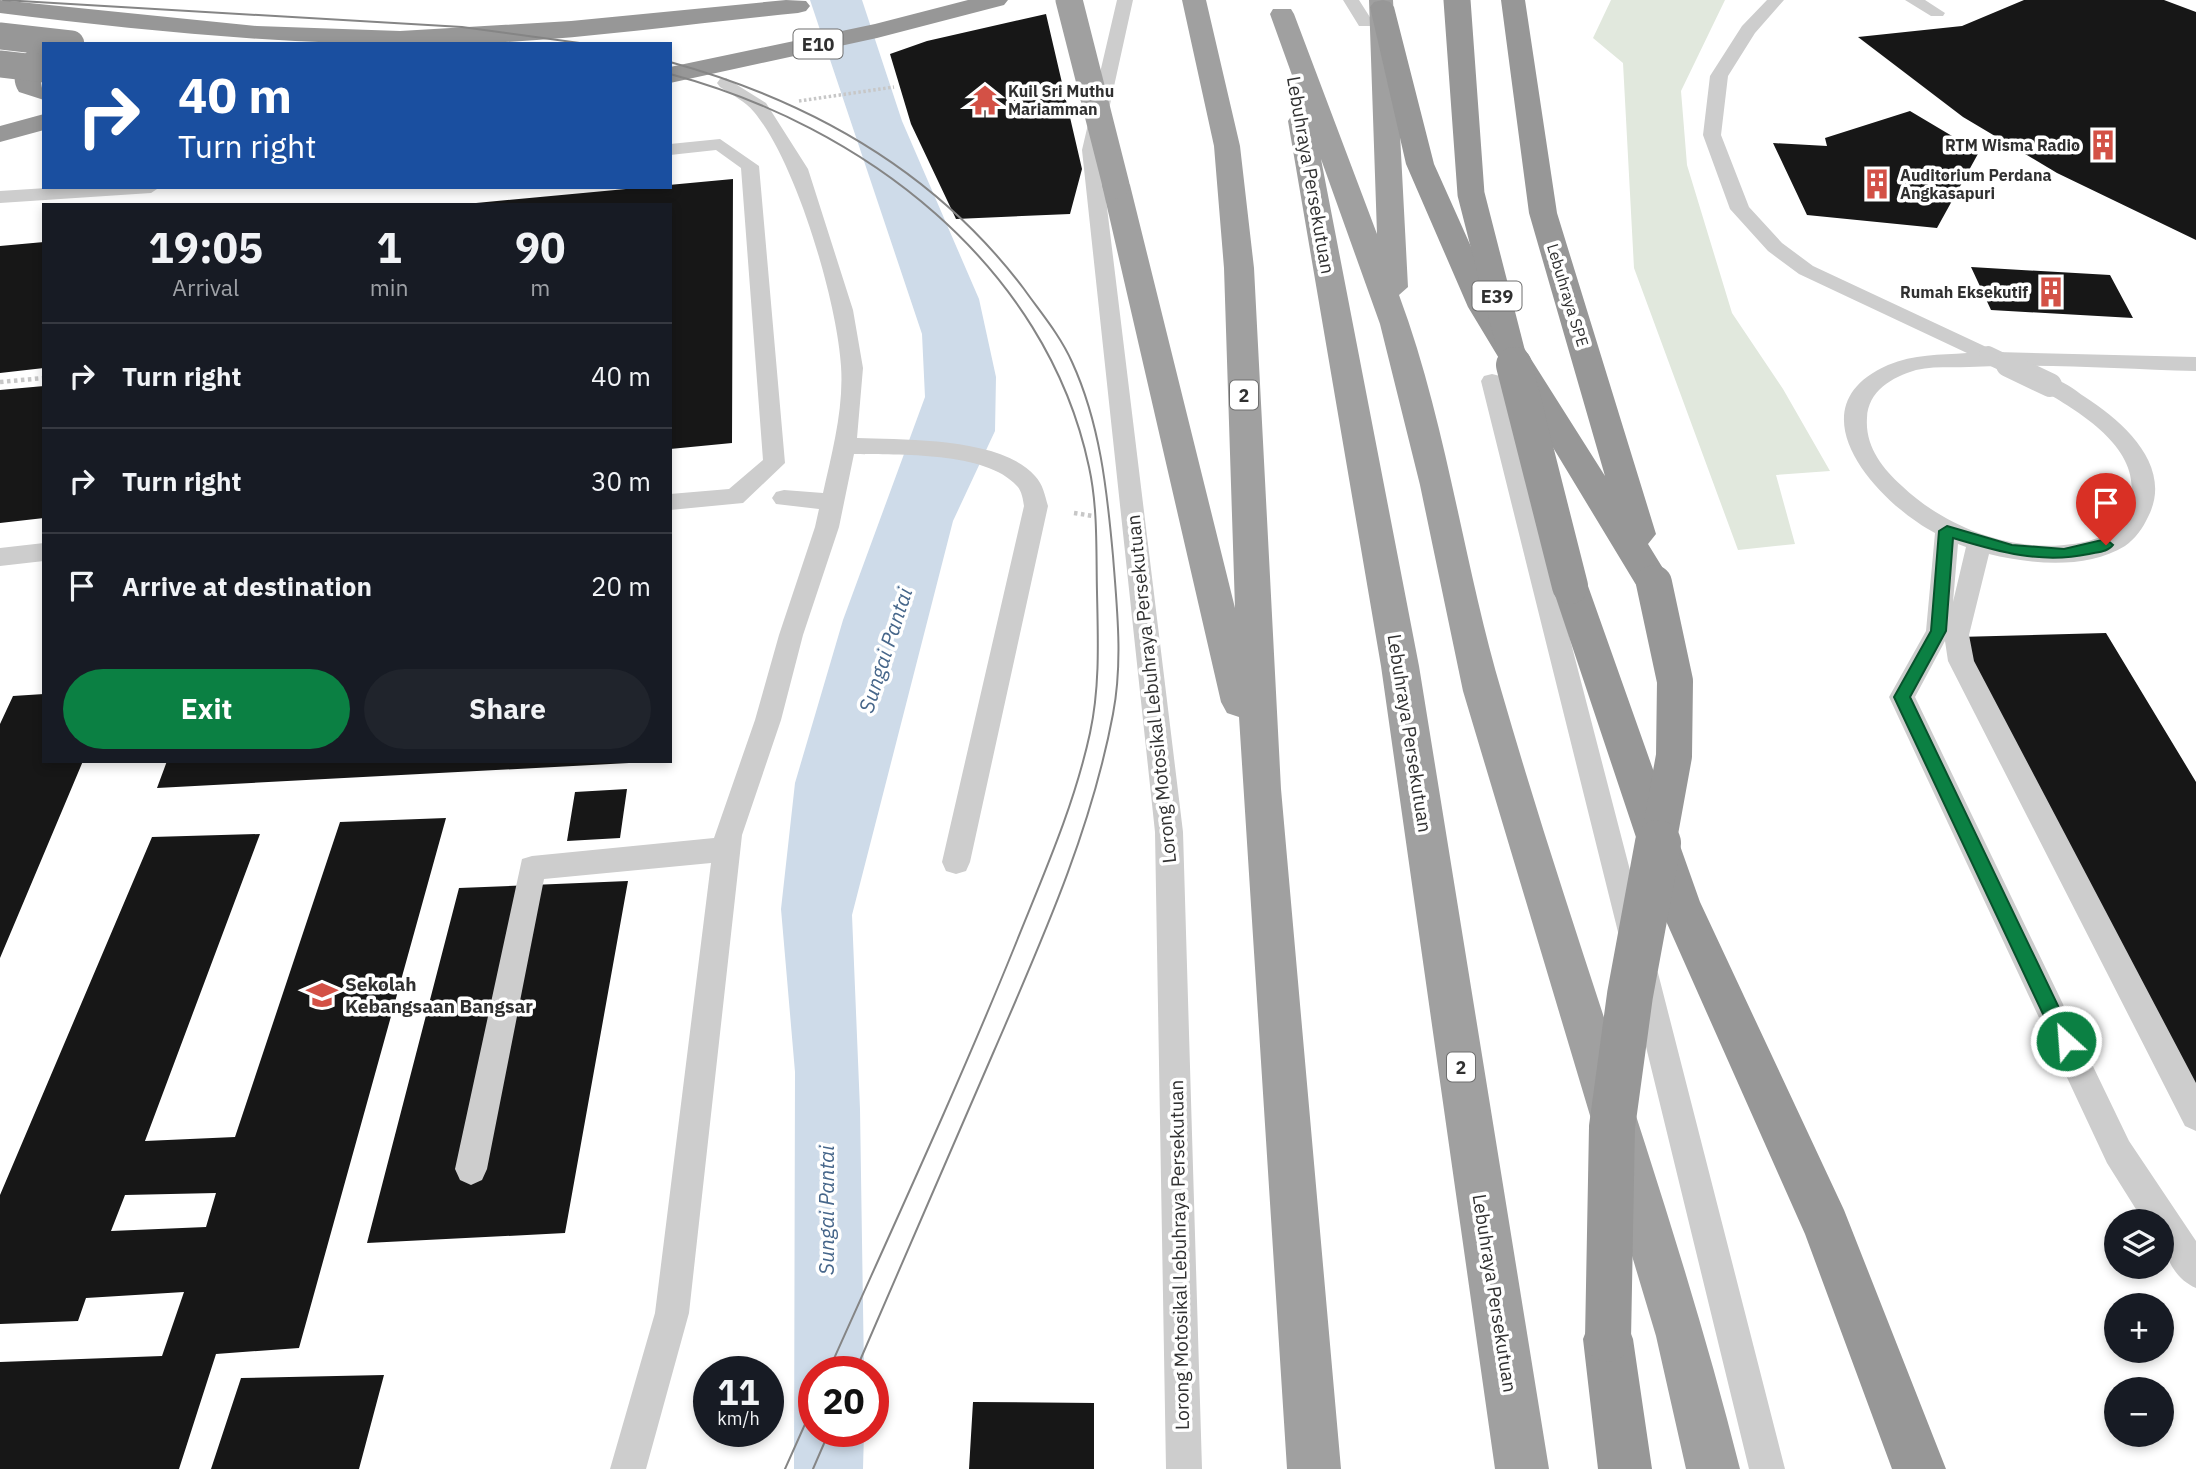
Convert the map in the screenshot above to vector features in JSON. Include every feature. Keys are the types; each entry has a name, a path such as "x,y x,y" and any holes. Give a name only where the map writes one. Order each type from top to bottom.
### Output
{"highway":[{"name":"E10","path":"653,42 822,0"},
{"name":"E10","path":"672,75 875,32 996,0"},
{"path":"1069,0 1261,789"},
{"name":"E39","path":"1457,0 1471,194 1570,586 1679,903 1827,1227 1919,1469"},
{"name":"Lebuhraya SPE","path":"1513,0 1543,213 1654,583 1675,681 1674,756 1634,970 1612,1127 1608,1339 1625,1469"},
{"name":"2","path":"1194,3 1227,146 1239,268 1261,789 1314,1469"},
{"path":"0,6 156,25 345,38 505,34 798,6"},
{"path":"1281,7 1395,324 1437,485 1482,691 1681,1336 1713,1469"},
{"name":"Lebuhraya Persekutuan","path":"1281,7 1400,666 1522,1469"},
{"path":"1376,10 1395,324"},
{"path":"1376,10 1420,164 1483,307 1654,583"},
{"path":"60,42 87,30 156,25"},
{"path":"672,95 734,79 875,32"},
{"path":"0,36 53,42"},
{"path":"42,51 37,54 26,72 28,87 42,91"},
{"path":"0,64 42,68"},
{"path":"0,95 42,100"},
{"path":"0,134 42,123"}],"lane":[{"name":"Lorong Motosikal Lebuhraya Persekutuan","path":"1125,0 1091,149 1097,223 1137,540 1168,832 1184,1469"},
{"path":"1351,0 1376,10"},
{"path":"1776,0 1748,30 1719,76 1712,135 1740,209 1775,247 1806,270 1988,355 2050,384 2090,408 2121,436 2141,467 2146,498 2134,526 2106,545 2064,554 2012,550 1947,531 1900,501 1868,465 1855,429 1860,398 1884,375 1922,362 1983,359 2196,364"},
{"path":"1913,0 1937,13"},
{"path":"628,1469 672,1312 727,835 768,720 833,502 845,446 852,368 832,312 799,169 760,107 734,79"},
{"path":"672,150 720,144 750,166 774,463 735,497 672,502"},
{"path":"0,197 121,189"},
{"path":"1492,381 1767,1469"},
{"path":"845,446 943,452 1000,462 1028,482 1036,506 956,862"},
{"path":"784,498 833,502"},
{"path":"1947,531 1938,631 1902,697 2118,1152 2196,1271"},
{"path":"1980,540 1956,635 1961,661 2196,1115"},
{"path":"0,557 42,552"},
{"path":"471,1168 533,868 726,849"}],"path":[{"path":"807,99 894,87"},
{"path":"0,382 42,378"},
{"path":"1036,506 1094,516 1137,540"}],"shaded area":[{"path":"1611,0 1725,0 1681,91 1687,165 1732,313 1783,389 1830,471 1776,475 1795,544 1738,550 1634,268 1623,63 1593,38"}],"water":[{"name":"Sungai Pantai","path":"810,0 862,0 902,121 979,299 996,377 995,431 953,521 852,915 860,1109 864,1356 798,1356 798,1447 864,1447 863,1469 794,1469 795,1072 781,909 795,783 843,620 925,397 922,334"}],"building":[{"name":"RTM Wisma Radio","path":"2024,0 2164,0 2196,12 2196,240 2057,173 1963,117 1858,37 1962,26"},
{"name":"Kuil Sri Muthu Mariamman","path":"1046,14 1082,169 1070,214 956,219 911,124 890,54 927,41"},
{"name":"Auditorium Perdana Angkasapuri","path":"1910,111 1979,152 1937,228 1807,215 1773,143 1827,146 1825,138"},
{"path":"733,179 732,443 672,449 672,203 476,203 626,189 672,189 672,185"},
{"path":"42,242 42,368 0,373 0,246"},
{"name":"Rumah Eksekutif","path":"1971,267 2110,275 2133,318 1991,310"},
{"path":"42,386 42,518 0,523 0,390"},
{"path":"2106,633 2196,782 2196,1094 1958,637"},
{"path":"42,694 42,763 82,763 0,958 0,724 13,696"},
{"path":"166,763 629,763 157,788"},
{"path":"627,789 620,838 567,841 575,792"},
{"path":"446,818 299,1348 216,1354 179,1469 0,1469 0,1362 162,1356 184,1292 86,1298 78,1321 0,1324 0,1195 152,837 260,834 145,1141 235,1137 340,822","holes":["216,1193 206,1227 111,1231 125,1195"]},
{"path":"628,881 565,1233 367,1243 459,888"},
{"path":"384,1375 359,1469 211,1469 241,1378"},
{"path":"973,1402 1094,1403 1094,1469 969,1469"}],"tram line":[{"path":"3,0 462,27 572,42"},
{"path":"672,63 772,97 821,120 910,176 951,209 989,247 1024,289 1062,343 1082,385 1096,433 1105,482 1116,595 1118,675 1113,714 1092,801 1047,928 862,1356"},
{"path":"672,75 741,97 810,128 876,167 935,214 988,267 1032,327 1067,394 1089,467 1094,498 1097,681 1090,733 1075,788 1046,869 992,1001 835,1356"},
{"path":"785,1469 798,1440"},
{"path":"813,1469 823,1447"}],"place":[{"name":"Kuil Sri Muthu Mariamman","path":"985,100"},
{"name":"RTM Wisma Radio","path":"2103,145"},
{"name":"Auditorium Perdana Angkasapuri","path":"1877,184"},
{"name":"Rumah Eksekutif","path":"2051,292"},
{"name":"Sekolah Kebangsaan Bangsar","path":"322,995"}],"route":[{"path":"2066,1041 1902,697 1938,631 1947,531 2012,550 2064,554 2106,545"}]}
